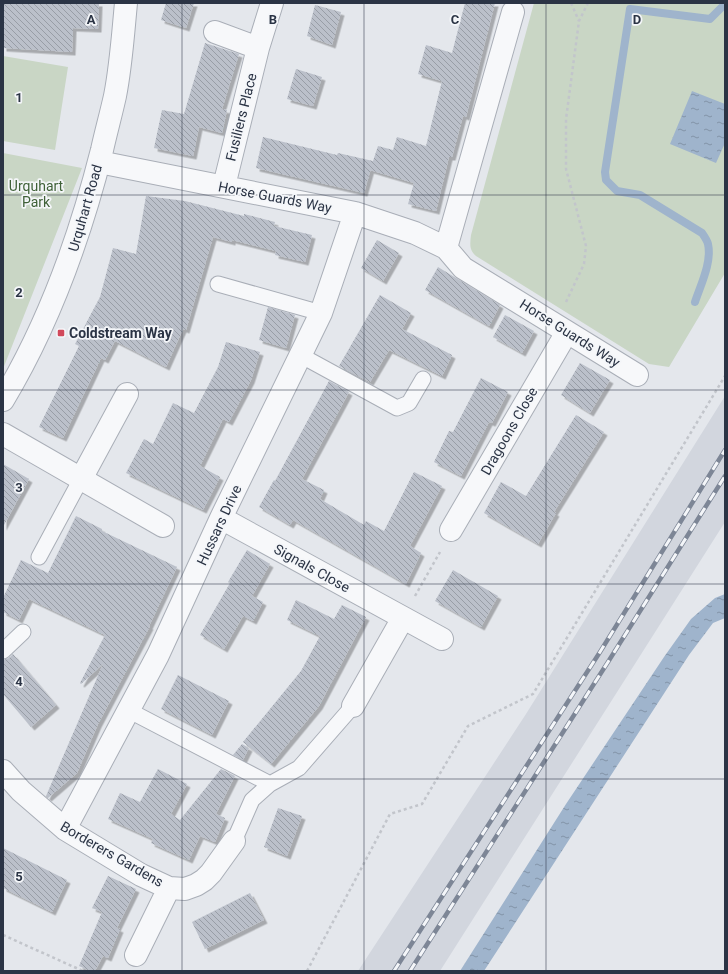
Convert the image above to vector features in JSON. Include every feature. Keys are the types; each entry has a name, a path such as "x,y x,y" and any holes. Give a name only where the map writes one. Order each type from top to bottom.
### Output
{"street":[{"name":"Urquhart Road","path":"3,400 27,358 64,275 80,232 99,162 114,97 121,57 126,3"},
{"name":"Fusiliers Place","path":"224,186 258,48 272,3"},
{"path":"446,248 513,12"},
{"path":"215,32 258,48"},
{"name":"Horse Guards Way","path":"99,162 355,213 416,233 446,248 463,268 637,375"},
{"name":"Hussars Drive","path":"65,829 158,655 221,518 321,313 355,213"},
{"name":"Dragoons Close","path":"451,530 561,328"},
{"path":"81,479 127,394"},
{"path":"3,434 163,526"},
{"name":"Signals Close","path":"221,518 442,639"},
{"path":"353,706 403,618"},
{"name":"Borderers Gardens","path":"3,771 21,791 65,829 141,875 169,888 185,889 204,880 211,873 234,841"},
{"name":"Borderers Gardens","path":"136,955 169,888"}],"lane":[{"path":"218,284 321,313"},
{"path":"300,355 397,408 409,403 423,379"},
{"path":"39,557 81,479"},
{"path":"3,651 24,632"},
{"path":"234,841 252,800 270,784 299,768 353,706"},
{"path":"128,710 270,784"}],"path":[{"path":"571,3 579,21"},
{"path":"561,328 584,264 586,246 566,169 566,119 579,21 588,3"},
{"path":"306,971 390,814 422,804 468,726 533,694 725,376"},
{"path":"403,618 451,530"},
{"path":"3,935 83,971"}],"shaded area":[{"path":"725,396 725,522 440,971 358,971 526,714"}],"green space":[{"path":"534,3 725,3 725,273 669,367 649,364 476,256 471,249 471,235"},
{"path":"3,56 68,67 55,150 3,141"},
{"name":"Urquhart Park","path":"3,153 82,168 3,369"}],"water":[{"path":"692,91 725,104 725,143 716,163 670,144"},
{"path":"725,594 725,618 713,623 689,655 484,971 460,971 566,804 664,657 691,619 715,598"}],"building":[{"path":"3,3 99,3 98,29 73,28 72,52 3,48"},
{"path":"166,3 194,3 186,28 161,20"},
{"path":"465,3 495,3 466,117 463,116 452,157 449,157 436,211 408,204 414,183 370,170 378,146 393,150 397,137 426,146 442,81 418,74 426,45 452,53"},
{"path":"315,5 341,12 332,45 307,36"},
{"path":"205,43 239,54 222,109 227,110 222,133 199,127 193,156 154,148 162,110 184,114"},
{"path":"296,69 322,77 313,106 287,99"},
{"path":"263,137 337,155 338,153 373,161 364,193 256,168"},
{"path":"146,196 185,201 244,216 244,214 275,222 274,226 312,235 305,262 275,255 276,251 213,237 186,330 183,329 166,367 115,341 105,360 101,358 63,438 39,427 79,346 75,344 100,297 113,248 136,254"},
{"path":"377,240 399,253 383,281 361,268"},
{"path":"438,267 500,305 489,326 425,290"},
{"path":"380,295 411,313 402,329 452,355 442,376 389,350 370,382 339,366"},
{"path":"268,307 295,315 286,348 259,340"},
{"path":"505,315 534,331 522,353 493,337"},
{"path":"226,342 260,352 251,380 229,422 223,419 200,466 220,477 203,510 126,473 144,439 153,444 173,403 194,413 218,367"},
{"path":"580,363 610,380 590,413 561,395"},
{"path":"481,378 508,392 492,423 489,422 461,476 434,462 449,431 453,432"},
{"path":"329,381 349,392 302,479 324,490 320,499 364,525 366,521 384,531 414,472 442,486 410,546 421,553 406,584 293,520 290,525 259,507 274,480 275,481"},
{"path":"576,415 604,432 554,512 556,513 538,544 484,513 501,482 526,496"},
{"path":"3,464 29,479 3,527"},
{"path":"76,516 102,529 102,531 177,567 150,626 98,724 77,773 48,798 46,796 103,664 81,684 80,683 105,635 29,599 19,620 3,612 3,598 21,560 48,573"},
{"path":"247,550 270,564 252,596 263,602 253,621 243,616 224,649 200,635"},
{"path":"453,570 498,596 481,627 435,601"},
{"path":"296,600 334,619 342,605 366,617 319,706 271,764 243,742 301,671 320,636 287,620"},
{"path":"13,654 56,705 31,727 3,694 3,660 9,658"},
{"path":"178,675 229,701 212,735 161,709"},
{"path":"242,744 249,748 243,760 233,755"},
{"path":"158,769 187,784 171,814 180,820 221,769 235,776 216,814 225,818 215,842 200,836 189,860 151,843 153,839 108,819 120,793 140,802"},
{"path":"278,808 302,816 287,856 264,847"},
{"path":"3,848 67,880 52,912 3,888"},
{"path":"108,876 136,889 117,928 120,929 108,958 103,956 95,971 90,971 79,966 102,912 92,908"},
{"path":"250,893 264,920 205,949 192,922"}],"waterway":[{"path":"695,302 707,266 709,251 708,244 702,233 640,195 617,191 606,180 605,172 630,9 710,19 725,4"}],"railway":[{"path":"394,971 600,652 725,450"},
{"path":"410,971 725,476"}],"place":[{"name":"Coldstream Way","path":"61,333"}]}
